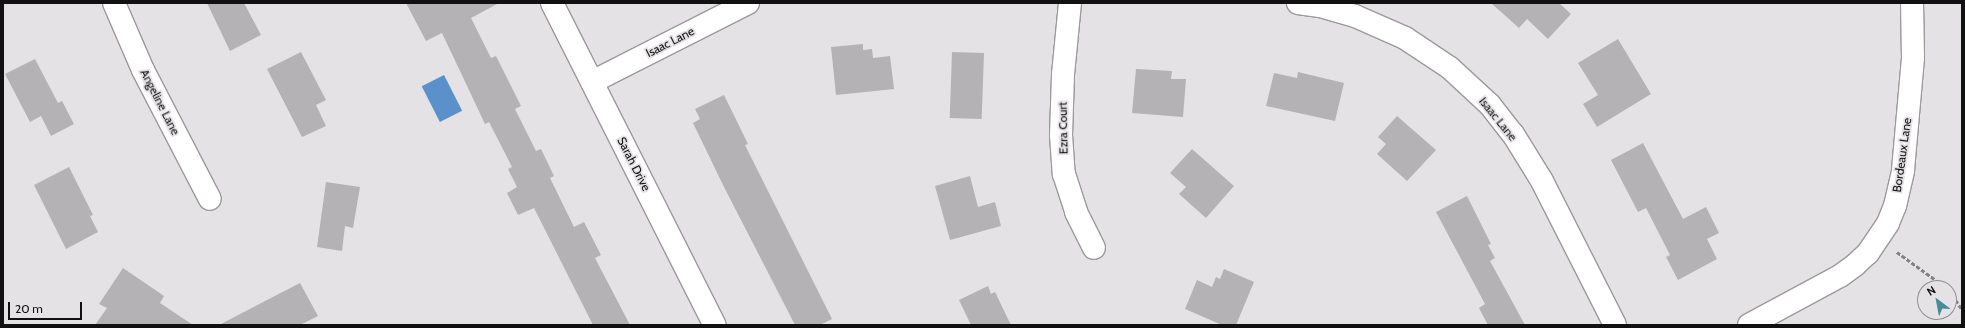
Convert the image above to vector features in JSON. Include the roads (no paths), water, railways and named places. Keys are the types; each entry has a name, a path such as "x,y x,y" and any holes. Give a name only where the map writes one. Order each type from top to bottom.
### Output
{"street":[{"name":"Angeline Lane","path":"114,3 143,70 210,199"},
{"name":"Sarah Drive","path":"552,3 715,325"},
{"name":"Isaac Lane","path":"592,82 748,3"},
{"name":"Ezra Court","path":"1070,3 1063,75 1060,135 1064,174 1076,212 1094,248"},
{"name":"Isaac Lane","path":"1298,3 1320,6 1355,16 1405,38 1450,68 1490,105 1513,134 1542,181 1616,325"},
{"name":"Bordeaux Lane","path":"1749,325 1789,305 1840,276 1855,265 1879,238 1895,206 1903,170 1913,58 1912,3"}],"water":[{"path":"444,75 462,111 440,122 422,86"}]}
